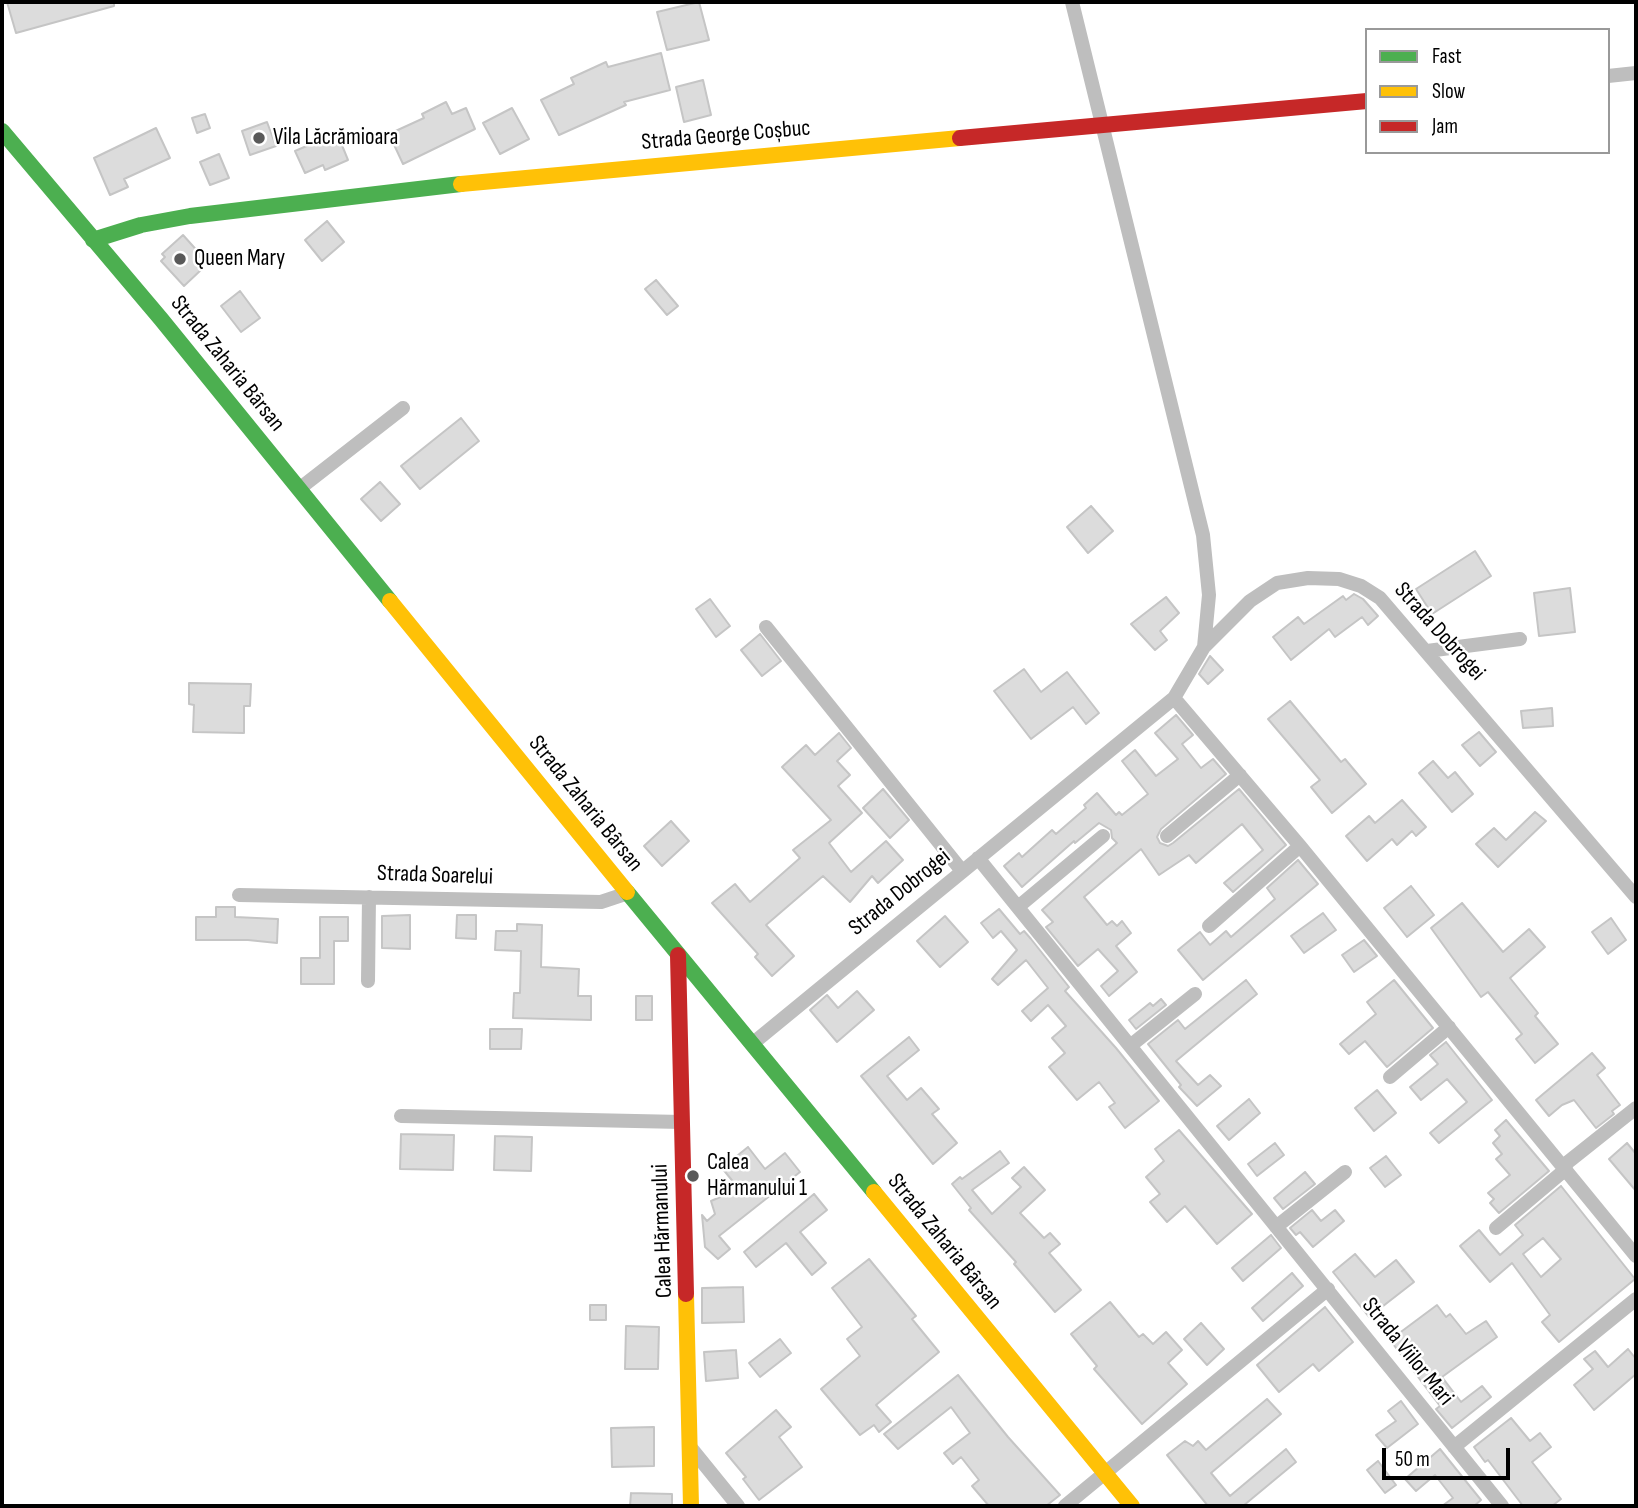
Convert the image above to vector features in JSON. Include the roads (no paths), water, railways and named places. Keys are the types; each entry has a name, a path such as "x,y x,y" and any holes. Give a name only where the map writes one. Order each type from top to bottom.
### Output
{"street":[{"path":"1072,2 1203,534 1209,595 1204,647"},
{"path":"1610,76 1636,73"},
{"name":"Strada George Coșbuc","path":"93,240 141,225 190,216 508,178 1365,101"},
{"name":"Strada Zaharia Bârsan","path":"2,131 170,330 751,1044 1132,1506"},
{"path":"299,489 403,408"},
{"name":"Strada Dobrogei","path":"751,1044 1174,698 1204,647 1250,601 1276,583 1308,578 1339,579 1362,586 1380,598 1636,897"},
{"path":"766,627 962,871"},
{"path":"1427,651 1520,639"},
{"path":"1174,698 1300,846 1636,1256"},
{"path":"1167,836 1240,775"},
{"path":"1018,907 1103,836"},
{"path":"1209,926 1300,846"},
{"name":"Strada Viilor Mari","path":"978,858 1502,1506"},
{"name":"Strada Soarelui","path":"239,895 601,902 628,893"},
{"path":"368,981 369,897"},
{"name":"Calea Hărmanului","path":"678,954 691,1506"},
{"path":"1130,1046 1195,994"},
{"path":"1390,1077 1449,1027"},
{"path":"1496,1228 1636,1108"},
{"path":"401,1116 682,1122"},
{"path":"1276,1227 1345,1172"},
{"path":"1065,1506 1328,1289"},
{"path":"1454,1447 1636,1299"},
{"path":"691,1448 738,1506"}],"place":[{"name":"Vila Lăcrămioara","path":"259,138"},
{"name":"Queen Mary","path":"180,259"},
{"name":"Calea Hărmanului 1","path":"693,1176"}]}
